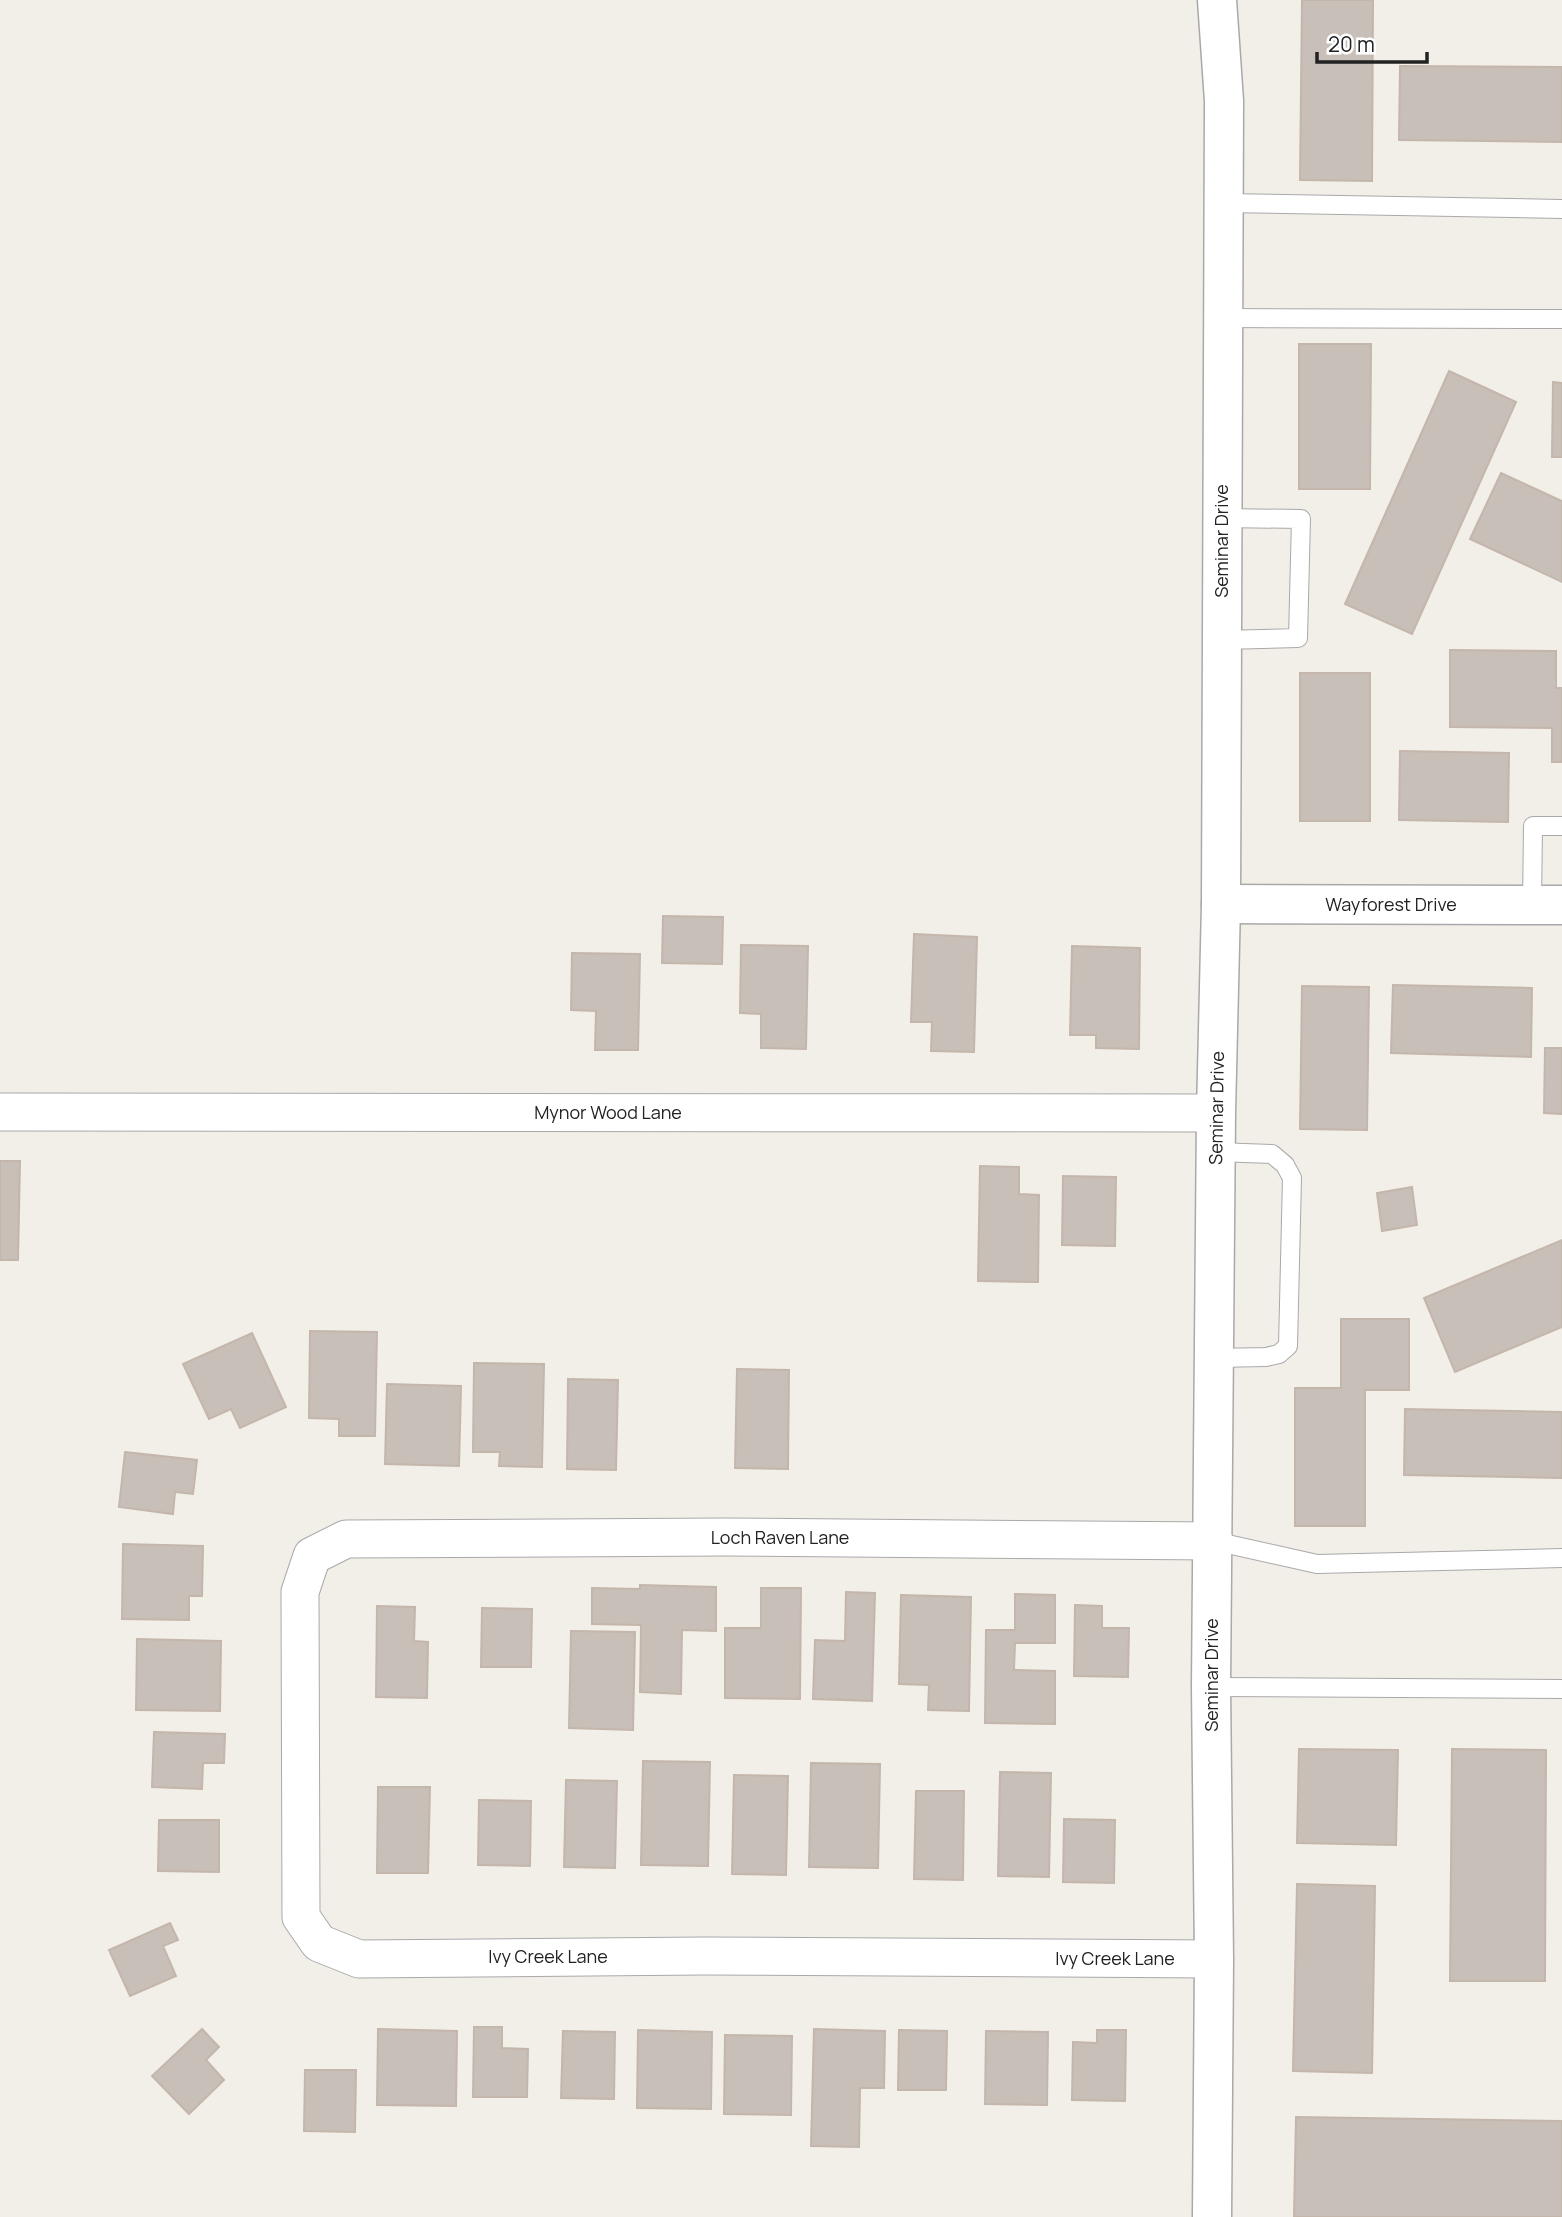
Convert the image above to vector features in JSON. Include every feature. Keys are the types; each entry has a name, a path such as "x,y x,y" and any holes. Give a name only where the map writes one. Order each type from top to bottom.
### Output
{"street":[{"name":"Seminar Drive","path":"1212,2217 1214,1959 1211,1687 1216,1113 1221,904 1224,101 1217,0"},
{"name":"Wayforest Drive","path":"1221,904 1547,905"},
{"name":"Mynor Wood Lane","path":"0,1112 1216,1113"},
{"name":"Loch Raven Lane","path":"346,1539 737,1537 1213,1541"},
{"name":"Ivy Creek Lane","path":"346,1539 313,1556 300,1592 301,1917 319,1943 359,1959 717,1956 1214,1959"}],"lane":[{"path":"1223,203 1562,209"},
{"path":"1223,318 1562,319"},
{"path":"1222,518 1301,519 1298,638 1222,640"},
{"path":"1547,905 1534,826 1562,826"},
{"path":"1215,1358 1266,1357 1279,1354 1288,1346 1292,1178 1285,1165 1272,1154 1216,1152"},
{"path":"1213,1541 1317,1564 1562,1558"},
{"path":"1211,1687 1562,1689"}],"building":[{"path":"1302,0 1373,0 1372,181 1300,180"},
{"path":"1400,66 1562,67 1562,142 1399,140"},
{"path":"1299,344 1371,344 1370,489 1299,489"},
{"path":"1449,371 1516,402 1412,634 1345,604"},
{"path":"1553,382 1562,383 1562,457 1552,457"},
{"path":"1501,473 1562,501 1562,582 1470,539"},
{"path":"1450,650 1556,651 1556,688 1562,688 1562,762 1552,762 1552,728 1450,727"},
{"path":"1300,673 1370,673 1370,821 1300,821"},
{"path":"1400,751 1509,753 1508,822 1399,820"},
{"path":"663,916 723,917 722,964 662,963"},
{"path":"914,934 977,937 974,1052 931,1051 932,1022 911,1022"},
{"path":"741,945 808,946 806,1049 761,1048 761,1014 740,1013"},
{"path":"1072,946 1140,948 1139,1049 1096,1048 1096,1035 1070,1035"},
{"path":"572,953 640,954 638,1050 595,1050 596,1011 571,1010"},
{"path":"1393,985 1532,988 1531,1057 1391,1053"},
{"path":"1302,986 1369,987 1367,1130 1300,1129"},
{"path":"1545,1048 1562,1048 1562,1114 1544,1113"},
{"path":"0,1161 20,1161 18,1260 0,1260"},
{"path":"980,1166 1019,1167 1019,1194 1039,1195 1038,1282 978,1281"},
{"path":"1063,1176 1116,1177 1115,1246 1062,1245"},
{"path":"1412,1187 1417,1225 1382,1231 1377,1193"},
{"path":"1562,1240 1562,1327 1455,1372 1424,1298"},
{"path":"1341,1319 1409,1319 1409,1390 1365,1390 1365,1526 1295,1526 1295,1388 1341,1388"},
{"path":"310,1331 377,1332 375,1436 339,1436 339,1419 309,1418"},
{"path":"252,1333 286,1407 240,1428 231,1409 209,1419 183,1364"},
{"path":"474,1363 544,1364 542,1467 499,1466 500,1452 473,1452"},
{"path":"737,1369 789,1370 788,1469 735,1468"},
{"path":"568,1379 618,1380 616,1470 567,1469"},
{"path":"387,1384 461,1386 459,1466 385,1464"},
{"path":"1405,1409 1562,1412 1562,1478 1404,1475"},
{"path":"125,1452 197,1460 193,1494 175,1492 173,1514 119,1507"},
{"path":"123,1544 203,1546 202,1596 189,1596 189,1620 122,1619"},
{"path":"640,1585 716,1587 716,1631 682,1630 681,1694 640,1692 641,1625 592,1624 592,1588 640,1589"},
{"path":"761,1588 801,1588 800,1699 725,1698 725,1628 761,1628"},
{"path":"846,1592 875,1593 872,1701 813,1699 815,1640 845,1641"},
{"path":"1015,1594 1055,1595 1055,1643 1015,1643 1014,1670 1055,1671 1055,1724 985,1723 986,1630 1015,1630"},
{"path":"901,1595 971,1597 969,1711 928,1710 929,1685 899,1684"},
{"path":"1075,1605 1102,1606 1102,1628 1129,1628 1128,1677 1074,1676"},
{"path":"377,1606 415,1607 414,1641 428,1642 427,1698 376,1697"},
{"path":"482,1608 532,1609 531,1667 481,1667"},
{"path":"571,1631 635,1632 633,1730 569,1728"},
{"path":"137,1639 221,1641 220,1711 136,1710"},
{"path":"154,1732 225,1734 224,1763 203,1763 202,1789 152,1787"},
{"path":"1299,1749 1398,1750 1396,1845 1297,1843"},
{"path":"1452,1749 1546,1750 1545,1981 1450,1981"},
{"path":"643,1761 710,1762 708,1866 641,1865"},
{"path":"811,1763 880,1764 878,1868 809,1867"},
{"path":"1000,1772 1051,1773 1049,1877 998,1876"},
{"path":"734,1775 788,1776 786,1875 732,1874"},
{"path":"566,1780 617,1781 615,1868 564,1867"},
{"path":"378,1787 430,1787 428,1873 377,1873"},
{"path":"916,1791 964,1791 963,1880 914,1879"},
{"path":"479,1800 531,1801 530,1866 478,1865"},
{"path":"1064,1819 1115,1820 1114,1883 1063,1882"},
{"path":"159,1820 219,1820 219,1872 158,1871"},
{"path":"1297,1884 1375,1886 1372,2073 1293,2071"},
{"path":"170,1923 178,1940 163,1946 176,1976 130,1996 109,1950"},
{"path":"474,2027 502,2027 502,2048 528,2049 527,2097 473,2097"},
{"path":"202,2029 219,2047 206,2060 224,2080 189,2114 152,2076"},
{"path":"378,2029 457,2031 456,2106 377,2105"},
{"path":"814,2029 885,2031 884,2088 860,2088 859,2147 811,2146"},
{"path":"638,2030 712,2032 711,2109 637,2108"},
{"path":"899,2030 947,2031 946,2090 898,2090"},
{"path":"1097,2030 1126,2030 1125,2101 1072,2100 1073,2042 1097,2043"},
{"path":"563,2031 615,2032 614,2099 561,2098"},
{"path":"986,2031 1048,2032 1047,2105 985,2104"},
{"path":"725,2035 792,2036 791,2115 724,2114"},
{"path":"305,2070 356,2070 355,2132 304,2131"},
{"path":"1296,2117 1562,2121 1562,2217 1294,2217"}]}
